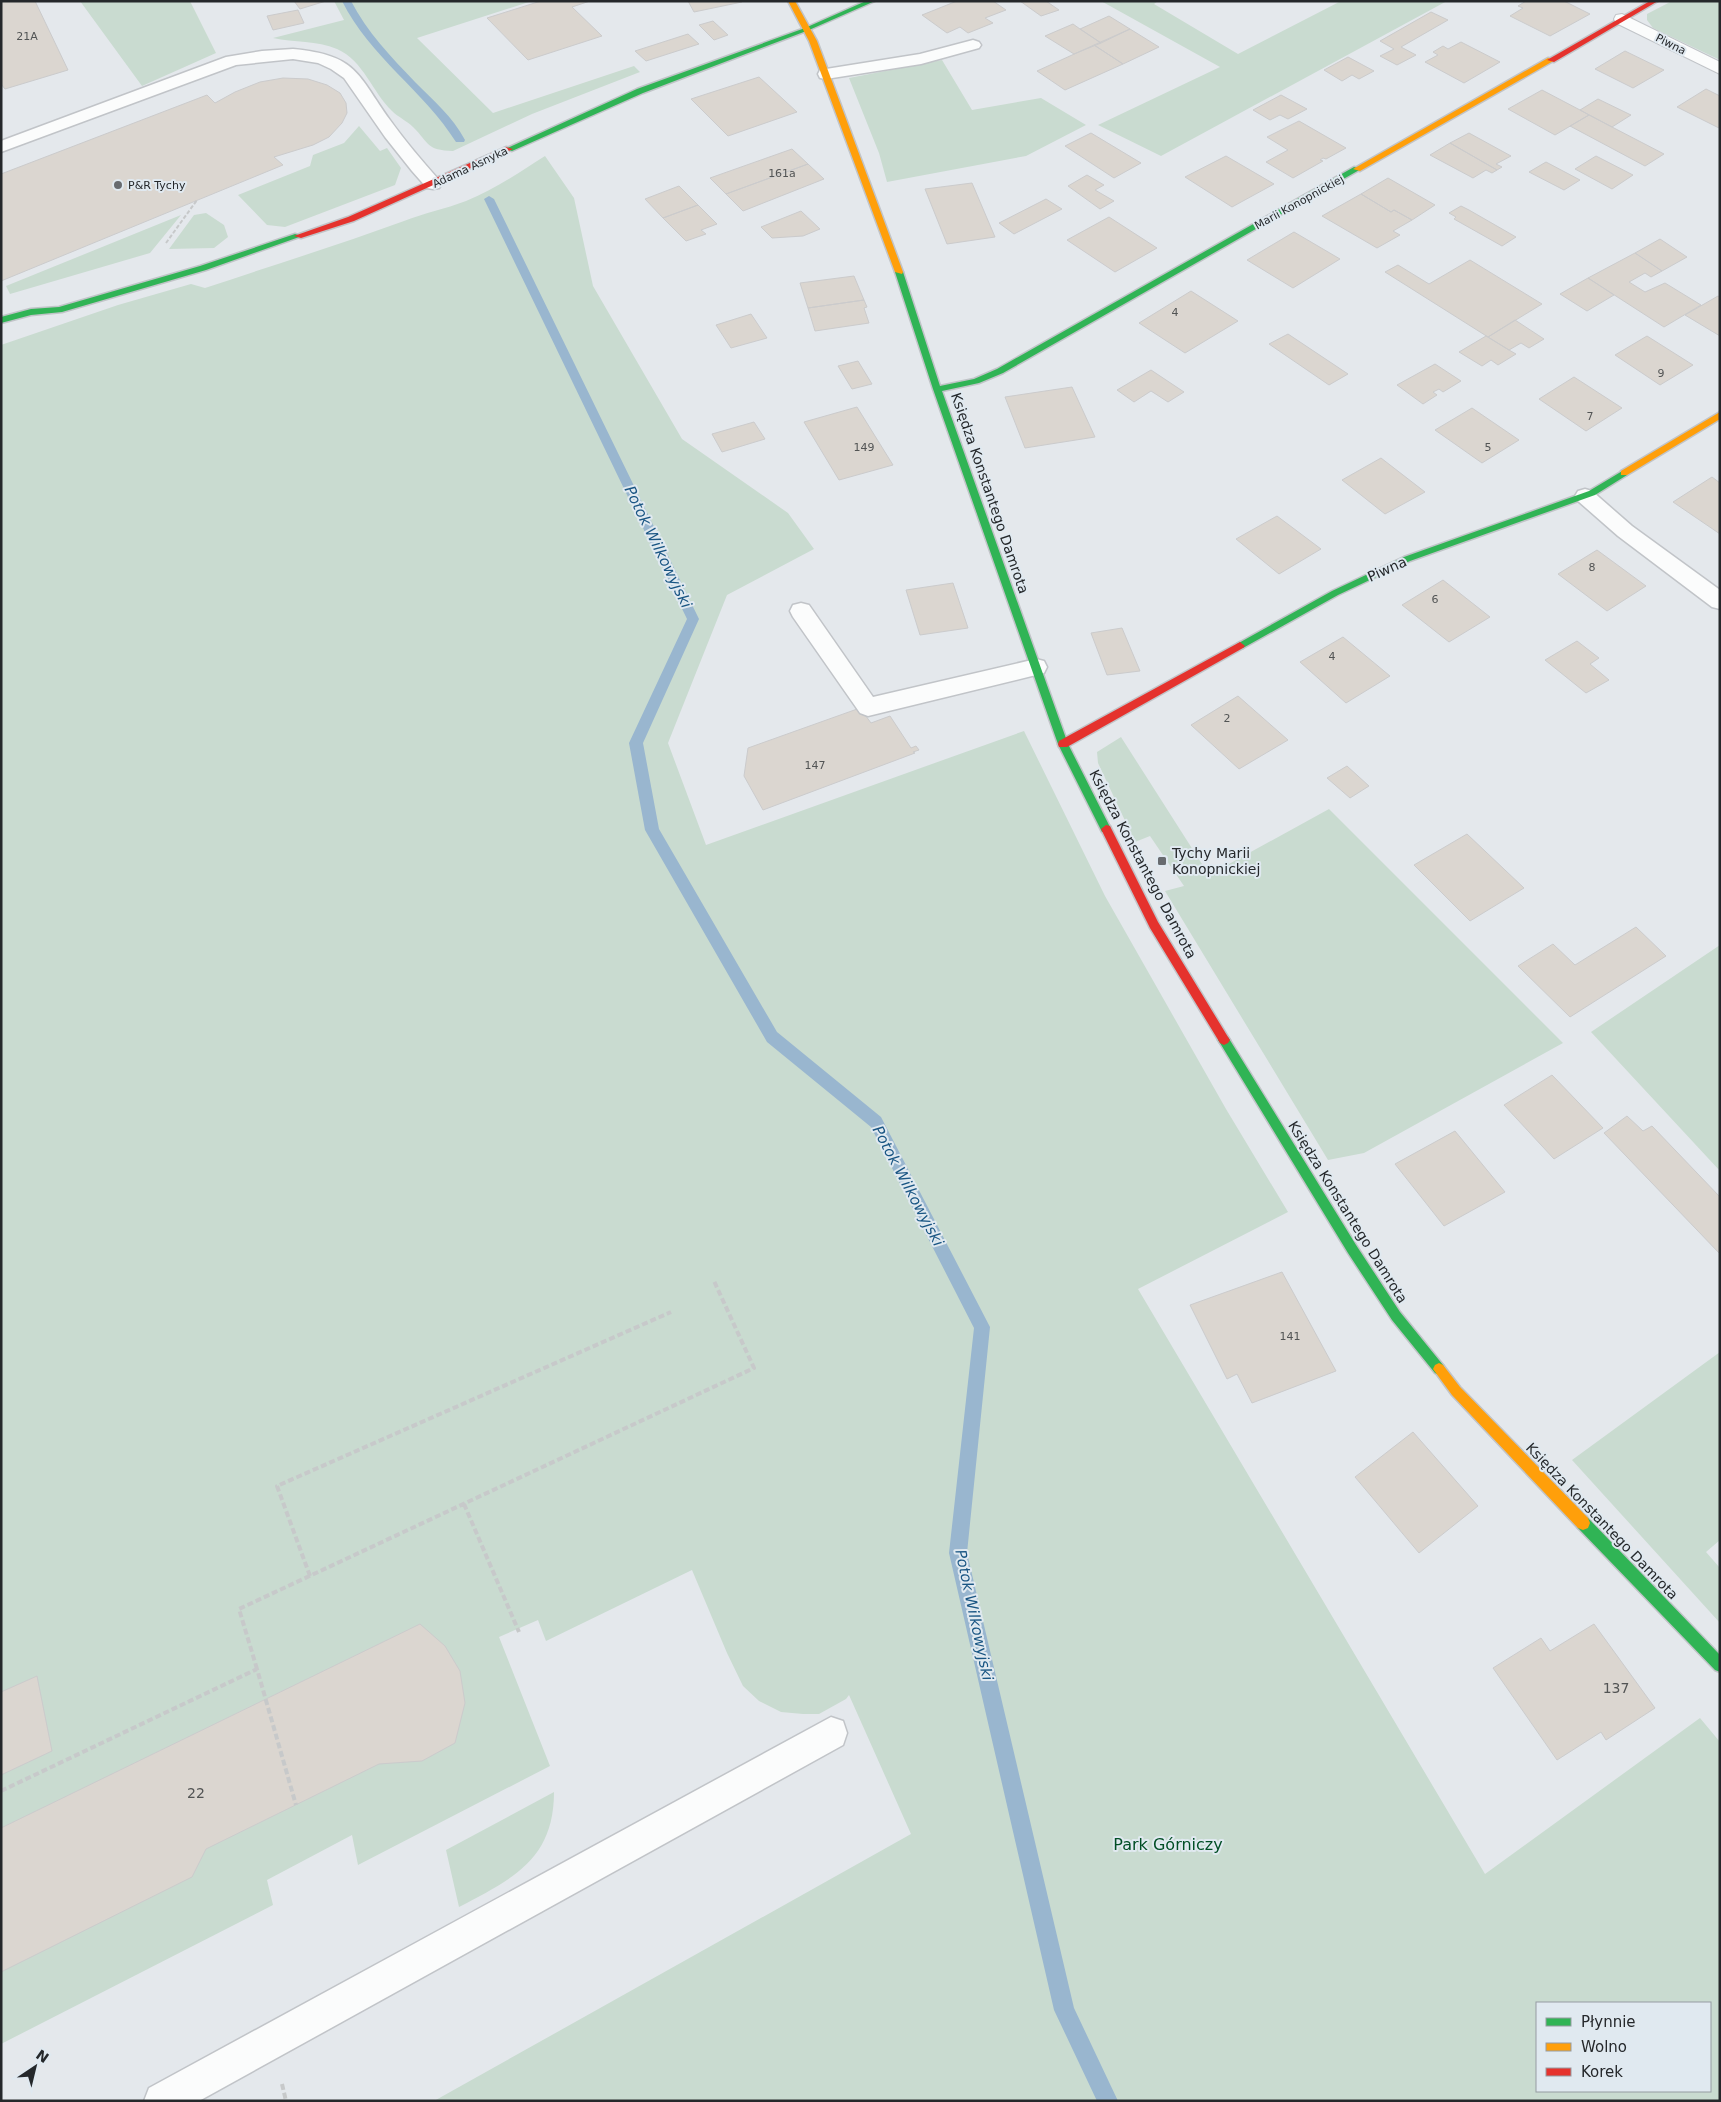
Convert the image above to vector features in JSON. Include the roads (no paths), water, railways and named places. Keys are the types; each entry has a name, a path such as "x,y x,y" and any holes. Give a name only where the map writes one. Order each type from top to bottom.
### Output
{"street":[{"name":"Księdza Konstantego Damrota","path":"791,1 808,29 826,74 908,295 937,389 1063,744 1154,925 1336,1224 1396,1316 1456,1391 1720,1665"},
{"name":"Adama Asnyka","path":"1,320 31,312 59,310 203,268 351,219 623,98 808,29 872,1"},
{"name":"Marii Konopnickiej","path":"937,389 976,381 1000,370 1655,1"},
{"name":"Piwna","path":"1622,19 1720,69"},
{"name":"Adama Asnyka","path":"37,323 59,310"},
{"name":"Piwna","path":"1063,744 1335,593 1407,559 1584,496 1720,415"}],"lane":[{"path":"826,74 921,59 973,45"},
{"path":"1,147 232,62 269,54 299,55 328,61 350,75 403,151 433,184"},
{"path":"1584,496 1625,531 1720,601"},
{"path":"801,611 868,707 1036,667"},
{"path":"162,2101 831,1733"}],"waterway":[{"name":"Potok Wilkowyjski","path":"346,1 369,38 442,115 460,140"},
{"name":"Potok Wilkowyjski","path":"489,199 693,619 636,743 652,830 772,1037 876,1122 982,1327 958,1553 1064,2010 1108,2101"}],"place":[{"name":"P&R Tychy","path":"118,185"},
{"name":"Tychy Marii Konopnickiej","path":"1162,861"}],"park label":[{"name":"Park Górniczy","path":"1168,1844"}]}
